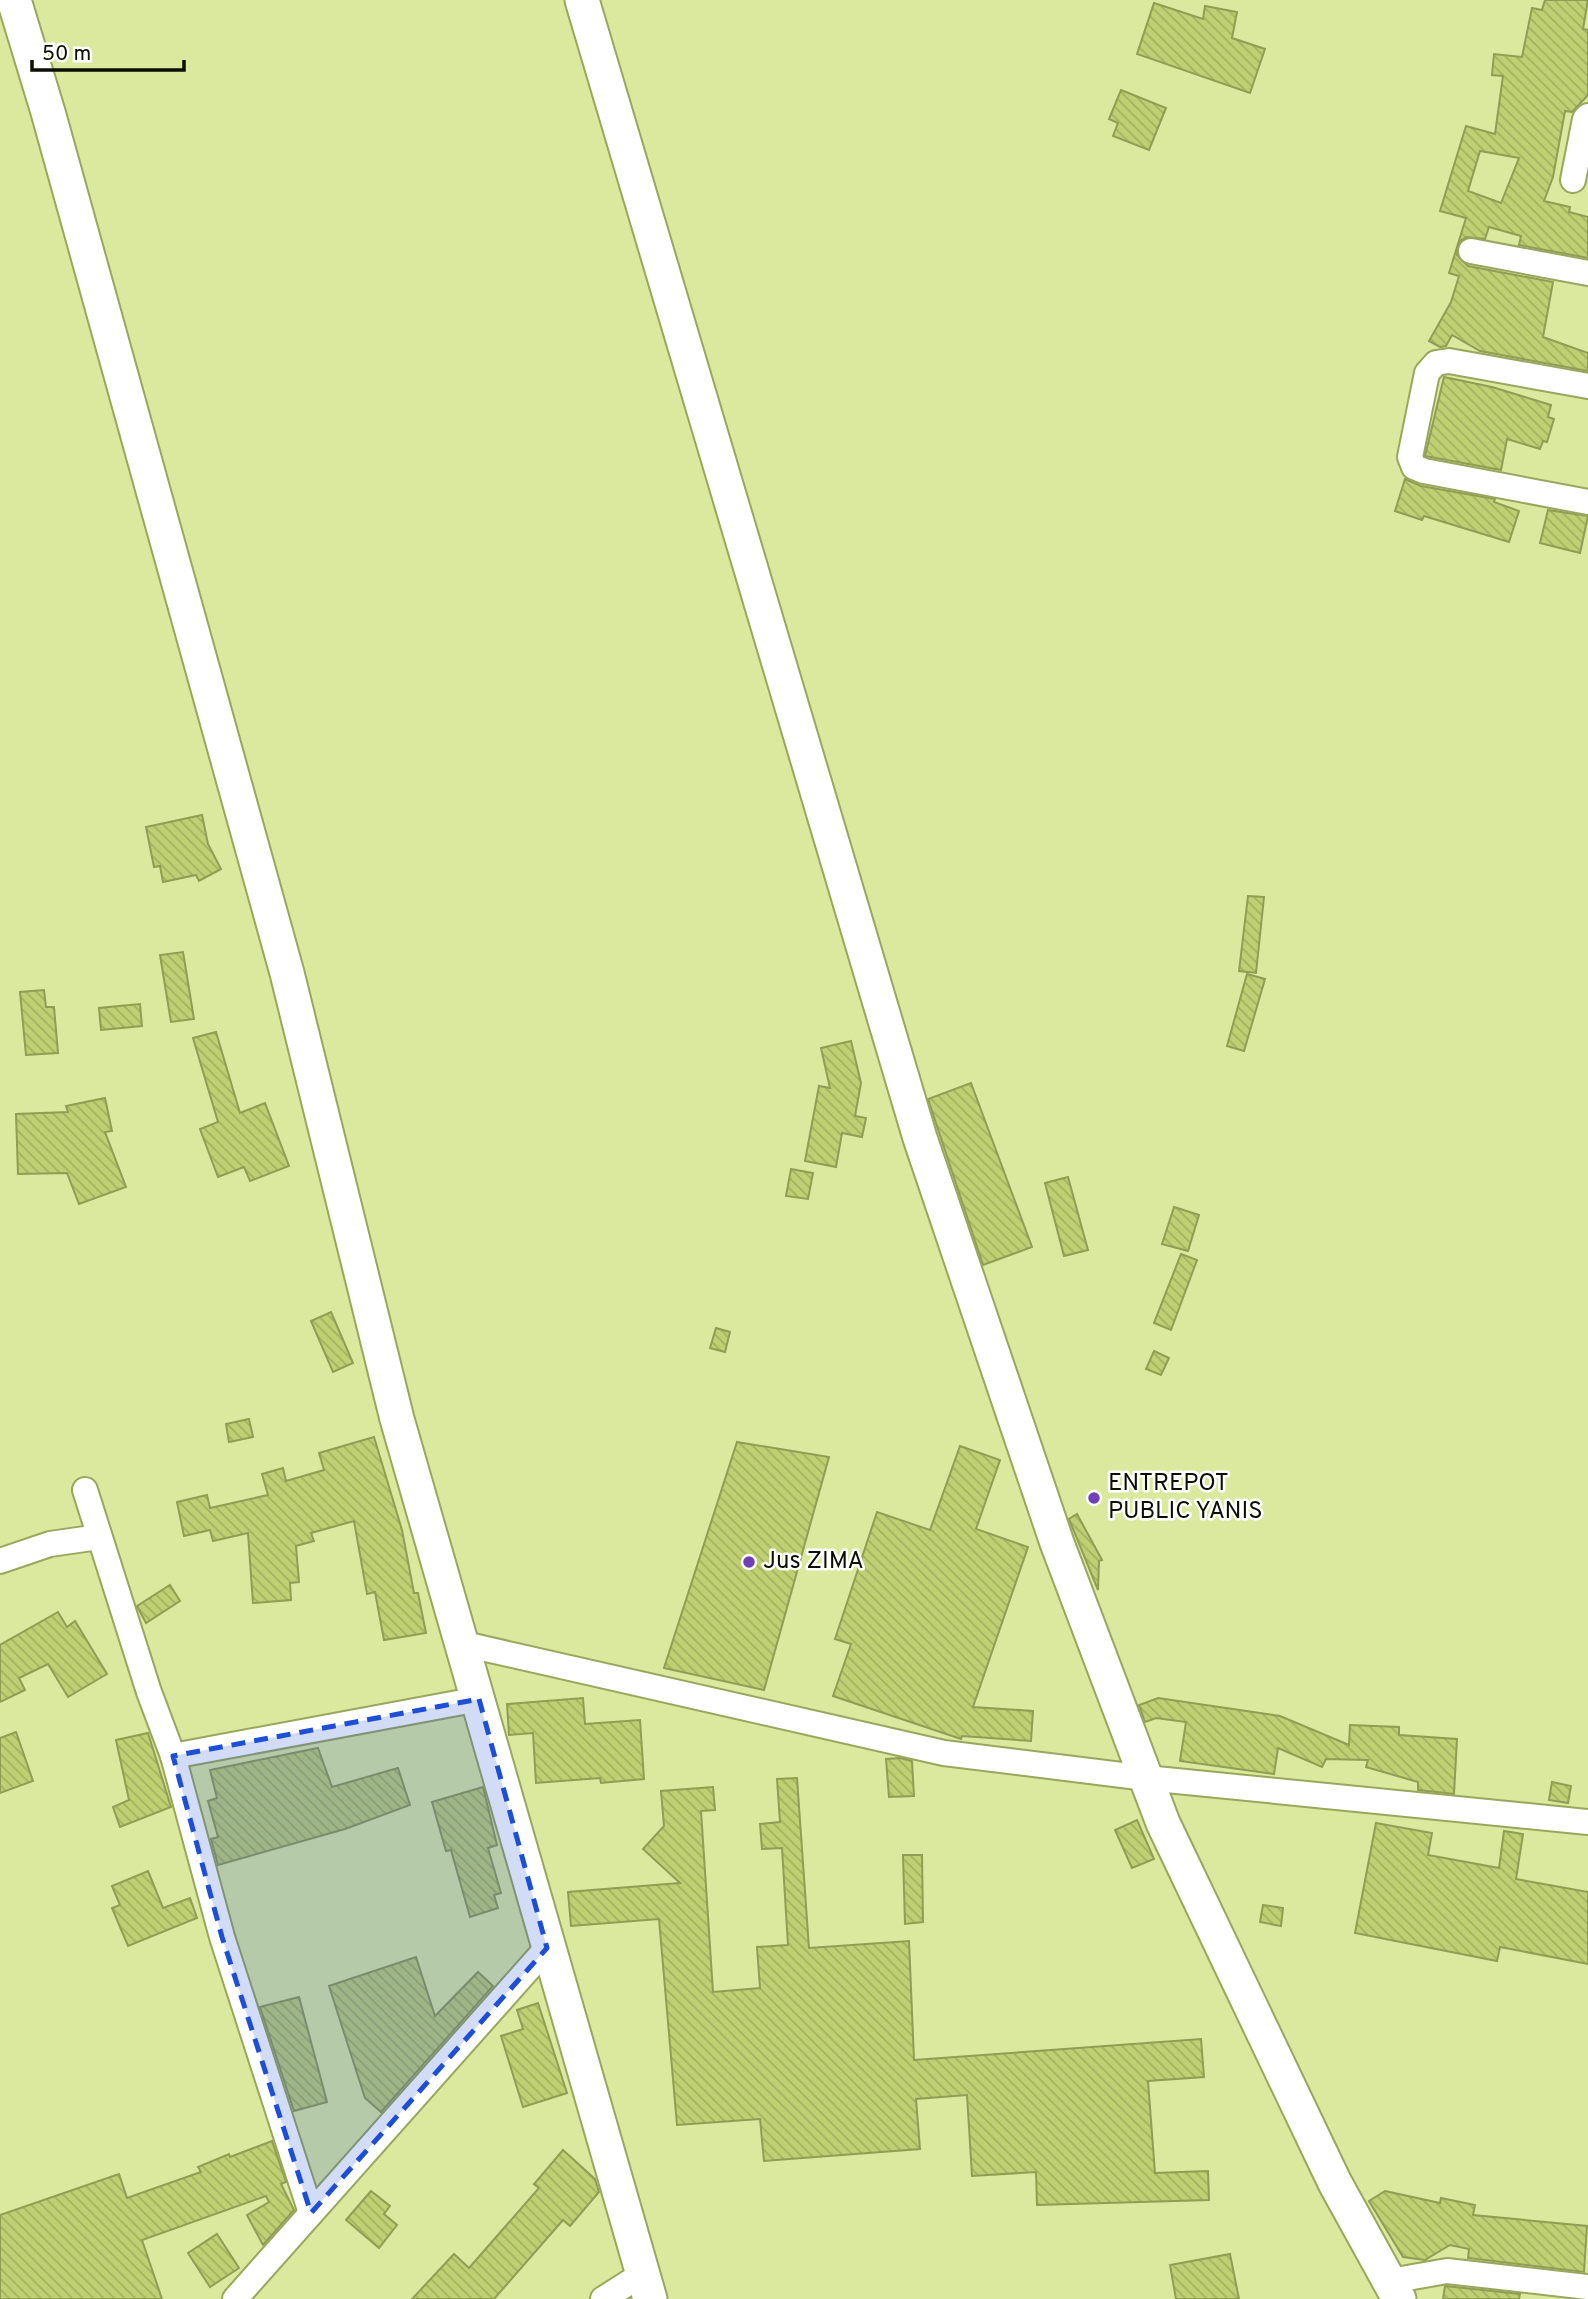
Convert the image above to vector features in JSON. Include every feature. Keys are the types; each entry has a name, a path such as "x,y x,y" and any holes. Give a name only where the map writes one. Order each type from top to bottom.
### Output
{"main road":[{"path":"14,0 52,125 283,959 397,1419 464,1644 547,1948 647,2286"},
{"path":"582,0 920,1138 1057,1543 1163,1824 1335,2183 1394,2290"}],"street":[{"path":"1573,180 1587,117"},
{"path":"1471,251 1588,273"},
{"path":"1588,386 1449,361 1436,363 1425,379 1410,457 1414,467 1424,471 1588,502"},
{"path":"85,1490 149,1692 173,1756 222,1937 311,2213"},
{"path":"0,1561 50,1544 99,1537"},
{"path":"464,1644 944,1753 1146,1779 1588,1822"},
{"path":"173,1756 479,1699"},
{"path":"235,2299 547,1948"},
{"path":"1394,2290 1447,2271 1507,2275 1588,2287"},
{"path":"603,2299 647,2286"}],"highlighted area":[{"path":"479,1699 547,1948 311,2213 222,1937 173,1756"}],"building":[{"path":"1545,0 1588,0 1583,29 1588,30 1588,95 1572,112 1565,111 1553,177 1544,201 1570,207 1569,212 1588,217 1588,258 1519,245 1521,236 1489,227 1485,239 1467,237 1460,241 1457,255 1468,266 1553,282 1543,337 1588,353 1588,371 1480,351 1452,335 1446,346 1440,347 1429,341 1451,302 1459,276 1449,273 1466,218 1440,211 1466,126 1495,134 1503,76 1492,75 1494,54 1522,57 1532,8 1542,10","holes":["1480,151 1519,158 1501,203 1468,191"]},
{"path":"1154,3 1203,19 1205,6 1237,12 1232,38 1265,49 1250,93 1137,54"},
{"path":"1121,90 1166,108 1149,150 1113,136 1118,123 1109,119"},
{"path":"1444,377 1492,387 1551,405 1548,417 1554,419 1547,442 1543,441 1540,449 1507,439 1501,470 1425,456"},
{"path":"1405,479 1421,486 1495,499 1494,502 1519,511 1509,542 1424,516 1422,520 1395,511"},
{"path":"1548,510 1588,516 1580,553 1540,543"},
{"path":"202,815 208,844 221,869 199,881 196,875 163,882 160,866 154,867 146,827"},
{"path":"1248,896 1264,897 1256,973 1239,971"},
{"path":"183,952 194,1019 171,1022 160,955"},
{"path":"1247,974 1265,979 1244,1051 1227,1046"},
{"path":"44,990 46,1007 54,1007 58,1053 26,1055 20,992"},
{"path":"140,1004 142,1026 101,1030 99,1008"},
{"path":"216,1032 240,1113 265,1103 289,1166 250,1181 244,1167 218,1177 200,1129 218,1122 193,1038"},
{"path":"851,1041 861,1083 855,1116 866,1118 862,1137 842,1133 836,1167 805,1161 819,1086 830,1088 821,1048"},
{"path":"971,1083 1032,1247 983,1265 928,1099"},
{"path":"105,1098 112,1131 105,1132 126,1187 79,1204 67,1173 18,1174 16,1114 68,1112 66,1106"},
{"path":"791,1169 813,1173 808,1199 786,1196"},
{"path":"1068,1177 1088,1250 1064,1256 1045,1183"},
{"path":"1174,1207 1199,1215 1188,1251 1162,1244"},
{"path":"1181,1254 1197,1260 1171,1330 1154,1323"},
{"path":"331,1312 353,1363 333,1372 311,1321"},
{"path":"716,1328 730,1332 725,1352 710,1348"},
{"path":"1154,1351 1169,1358 1161,1375 1146,1369"},
{"path":"249,1419 253,1437 229,1442 226,1424"},
{"path":"374,1437 402,1530 414,1593 418,1593 426,1633 384,1640 375,1592 367,1594 354,1521 311,1533 314,1541 296,1546 299,1582 290,1583 291,1600 253,1603 248,1533 213,1541 210,1530 184,1536 177,1502 207,1495 210,1508 268,1495 262,1474 283,1468 286,1481 324,1470 319,1453"},
{"name":"Jus ZIMA","path":"737,1442 829,1457 764,1690 664,1668"},
{"path":"960,1446 1000,1460 976,1529 1028,1547 973,1707 1033,1711 1031,1741 962,1736 961,1739 833,1696 851,1644 835,1639 877,1512 930,1530"},
{"path":"1077,1514 1102,1560 1099,1561 1098,1590 1069,1519"},
{"path":"170,1585 180,1601 146,1623 137,1606"},
{"path":"58,1612 67,1627 75,1621 107,1674 68,1697 48,1664 19,1678 25,1690 0,1702 0,1645"},
{"path":"583,1698 585,1724 640,1720 644,1779 601,1783 600,1778 536,1783 533,1733 509,1735 507,1704"},
{"path":"1158,1698 1280,1716 1349,1745 1350,1725 1399,1727 1399,1735 1457,1739 1454,1794 1418,1790 1418,1782 1366,1767 1368,1760 1326,1759 1322,1767 1278,1748 1274,1774 1180,1761 1186,1722 1156,1718 1145,1722 1139,1705"},
{"path":"16,1732 33,1781 0,1793 0,1738"},
{"path":"148,1733 171,1807 120,1827 113,1807 129,1800 116,1740"},
{"path":"318,1748 332,1787 398,1768 410,1805 345,1829 218,1865 211,1839 218,1837 208,1801 217,1798 210,1770"},
{"path":"886,1759 912,1761 914,1796 889,1797"},
{"path":"797,1778 809,1948 909,1941 914,2060 1201,2039 1204,2077 1148,2081 1155,2173 1208,2171 1209,2200 1037,2205 1036,2172 972,2176 967,2095 916,2099 920,2149 764,2161 760,2119 677,2125 659,1919 571,1926 568,1892 680,1883 643,1849 664,1826 661,1791 713,1787 715,1810 701,1811 713,1992 760,1988 757,1947 788,1945 782,1848 762,1849 760,1824 780,1822 777,1779"},
{"path":"1552,1782 1571,1786 1568,1803 1549,1800"},
{"path":"483,1787 497,1845 488,1848 501,1893 494,1895 498,1908 470,1917 451,1850 446,1851 432,1802"},
{"path":"1137,1820 1154,1859 1132,1868 1115,1830"},
{"path":"1376,1823 1432,1833 1428,1855 1499,1868 1504,1831 1523,1834 1516,1879 1588,1892 1588,1964 1500,1947 1497,1961 1355,1933"},
{"path":"903,1855 922,1855 923,1922 905,1924"},
{"path":"148,1871 163,1908 190,1898 197,1918 128,1946 112,1908 120,1905 112,1886"},
{"path":"1263,1905 1283,1908 1281,1926 1260,1922"},
{"path":"416,1957 435,2016 478,1972 493,1986 381,2112 365,2098 329,1986"},
{"path":"299,1997 327,2102 294,2111 260,2007"},
{"path":"538,2003 567,2093 523,2107 501,2036 523,2029 517,2010"},
{"path":"272,2141 286,2182 281,2184 294,2210 263,2245 247,2215 269,2202 266,2196 142,2240 162,2299 0,2299 0,2215 119,2174 127,2198 201,2172 198,2167 229,2154 230,2157"},
{"path":"563,2150 595,2179 599,2192 570,2226 563,2220 494,2299 412,2299 454,2254 469,2268 539,2188 534,2184"},
{"path":"371,2191 390,2206 384,2214 397,2225 379,2248 346,2220"},
{"path":"1385,2191 1440,2203 1441,2198 1475,2205 1473,2215 1587,2226 1584,2272 1468,2258 1469,2249 1450,2245 1425,2260 1403,2257 1369,2201"},
{"path":"217,2234 239,2268 210,2287 188,2253"},
{"path":"1230,2254 1239,2299 1176,2299 1170,2265"},
{"path":"1445,2286 1520,2294 1519,2299 1443,2299"}],"place":[{"name":"ENTREPOT PUBLIC YANIS","path":"1094,1498"},
{"name":"Jus ZIMA","path":"749,1562"}]}
